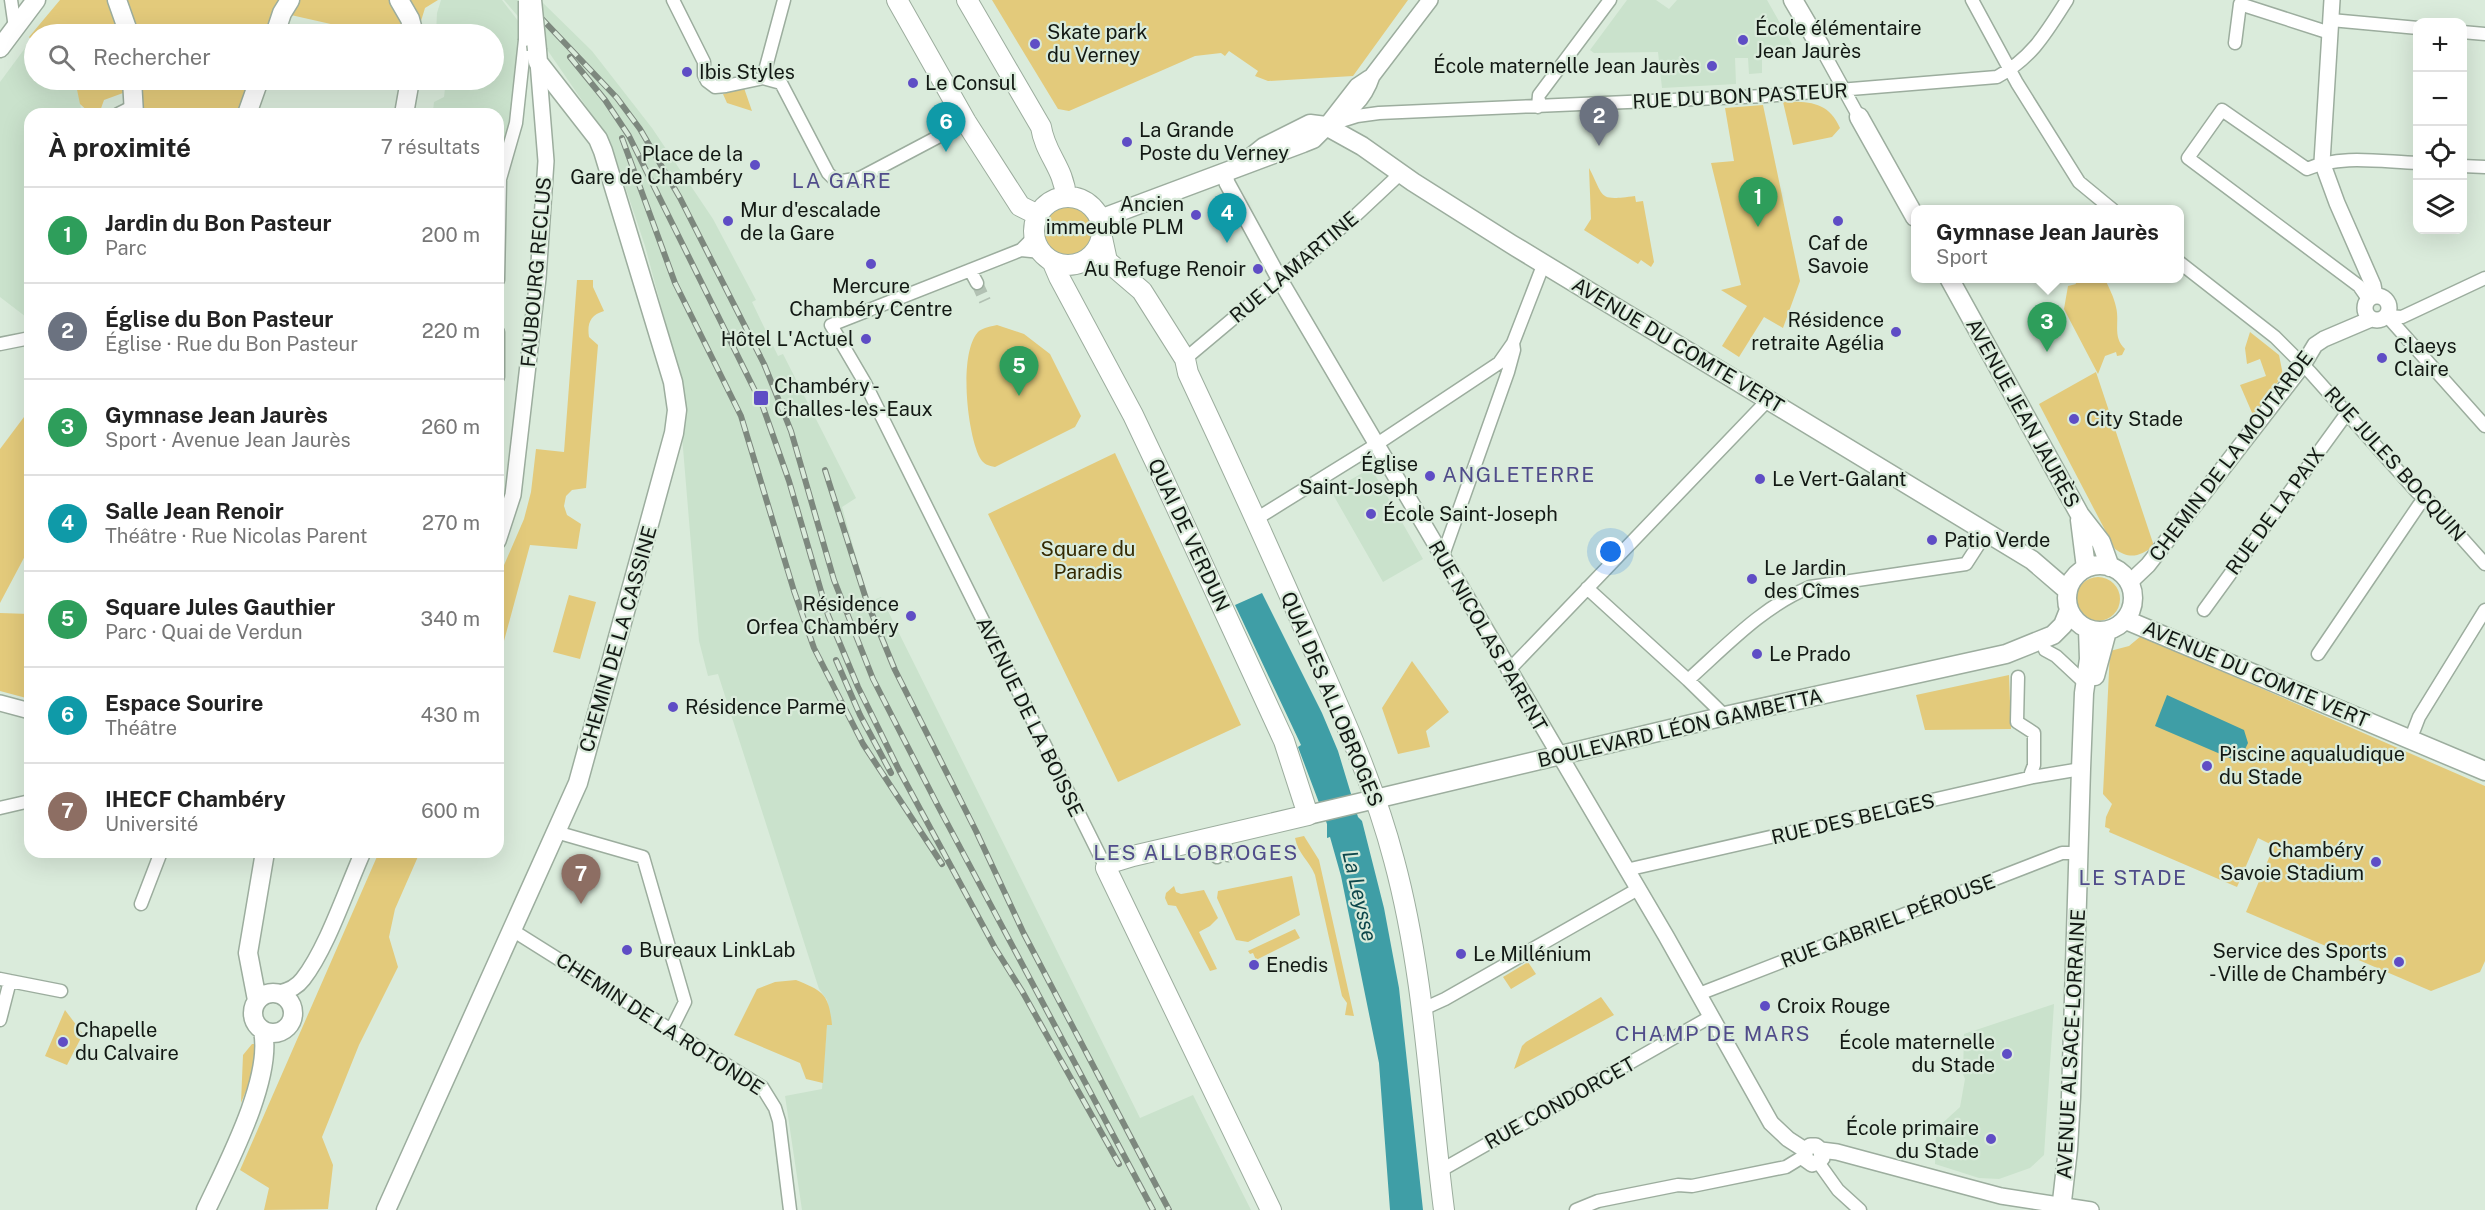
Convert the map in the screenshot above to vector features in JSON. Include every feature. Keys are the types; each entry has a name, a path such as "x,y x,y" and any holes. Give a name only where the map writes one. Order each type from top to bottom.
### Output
{"main road":[{"path":"0,48 36,0"},
{"path":"117,0 125,24"},
{"path":"278,24 290,0"},
{"path":"399,0 411,24"},
{"name":"FAUBOURG RECLUS","path":"532,0 533,50"},
{"path":"897,0 966,122 1020,206 1038,215"},
{"path":"966,0 1041,127 1043,141 1065,182 1066,197"},
{"path":"1793,0 1820,46"},
{"name":"CHEMIN DE LA CASSINE","path":"386,1210 580,776 649,531 674,433 677,410 673,382 603,151 598,139 533,50"},
{"path":"128,108 131,90"},
{"path":"249,108 256,90"},
{"path":"405,108 408,90"},
{"path":"1859,117 1911,210"},
{"path":"1100,226 1244,163 1264,147 1311,124 1326,126"},
{"name":"AVENUE DU COMTE VERT","path":"1326,126 1367,149 1401,173 1742,383 1767,401 2032,561 2068,591"},
{"path":"1066,197 1084,202 1100,226 1097,248 1084,261 1069,265 1037,250 1034,226 1038,215 1050,202 1066,197"},
{"name":"QUAI DES ALLOBROGES","path":"1100,226 1107,261 1142,291 1185,359 1188,372 1256,519 1342,715 1375,799 1402,894 1423,1008 1444,1210"},
{"name":"QUAI DE VERDUN","path":"1037,250 1059,277 1133,415 1284,741 1315,814"},
{"name":"AVENUE JEAN JAURÈS","path":"1951,283 2080,515 2101,542 2110,567"},
{"name":"AVENUE JEAN JAURÈS","path":"2080,515 2082,571"},
{"name":"AVENUE DU COMTE VERT","path":"2032,561 2082,571"},
{"path":"2102,566 2110,567 2124,576 2129,583 2133,596 2129,614 2115,628 2107,631 2086,628 2069,610 2068,591 2082,571 2102,566"},
{"name":"BOULEVARD LÉON GAMBETTA","path":"1315,814 1725,716 2007,654 2053,634 2063,625 2069,610"},
{"name":"AVENUE DU COMTE VERT","path":"2129,614 2142,616 2485,760"},
{"name":"AVENUE DU COMTE VERT","path":"2129,614 2485,771"},
{"name":"BOULEVARD LÉON GAMBETTA","path":"2007,654 2025,654 2045,650 2086,628"},
{"name":"AVENUE ALSACE-LORRAINE","path":"2063,1209 2071,1096 2080,769 2085,683 2089,659 2086,628"},
{"name":"AVENUE ALSACE-LORRAINE","path":"2083,733 2107,631"},
{"path":"1106,868 1110,863 1133,856 1315,814"},
{"path":"265,858 248,953 270,995"},
{"name":"AVENUE DE LA BOISSE","path":"1106,868 1271,1210"},
{"path":"206,1210 257,1089 273,1031 291,1022 293,1010 286,997 270,995 254,1006 254,1020 273,1031"}],"street":[{"path":"11,0 15,28"},
{"path":"504,165 533,50 525,0"},
{"path":"673,0 704,62 706,81 715,87 726,87 763,78 781,83 828,173 837,182 844,183 868,174 966,122"},
{"path":"763,78 784,0"},
{"path":"1326,126 1350,112 1367,89 1372,76 1430,0"},
{"path":"1538,107 1539,95 1610,0"},
{"path":"1972,0 2010,70 2079,182 2107,205"},
{"path":"2010,70 2036,46 2067,0"},
{"path":"2332,0 2322,162 2370,305"},
{"path":"2235,43 2240,2 2331,27 2413,28"},
{"path":"2467,32 2485,34"},
{"path":"1820,46 1859,117"},
{"name":"FAUBOURG RECLUS","path":"504,523 513,495 538,267 546,161 533,50"},
{"name":"RUE DU BON PASTEUR","path":"1326,126 1357,116 1379,113 1844,91 1875,86 1997,77 2010,70"},
{"path":"2413,163 2346,160 2322,162 2307,169 2222,110 2188,158 2359,286 2378,321 2387,316 2402,317 2485,278"},
{"path":"2467,165 2485,166"},
{"name":"RUE NICOLAS PARENT","path":"1224,172 1227,183 1280,280 1712,1016 1771,1123 1804,1153 1809,1164 1820,1156"},
{"name":"RUE LAMARTINE","path":"1185,359 1280,280 1401,173"},
{"path":"977,283 970,270 1037,250"},
{"path":"1256,519 1377,444 1499,363 1513,343 1544,263"},
{"name":"RUE JULES BOCQUIN","path":"2184,266 2275,337 2485,564"},
{"name":"AVENUE DE LA BOISSE","path":"970,270 831,325 865,383 1106,868"},
{"path":"2370,305 2383,297 2388,303 2387,316 2484,422"},
{"name":"CHEMIN DE LA MOUTARDE","path":"2129,583 2148,565 2303,365 2315,345 2335,334 2370,305"},
{"path":"0,344 24,339"},
{"path":"1442,558 1508,372 1514,350 1513,343"},
{"path":"1508,670 1767,401"},
{"name":"RUE DE LA PAIX","path":"2204,610 2347,413"},
{"path":"2318,654 2419,505 2427,499"},
{"path":"1688,680 1767,610 1787,596 1810,587 1966,564 1986,533"},
{"path":"1587,588 1725,716"},
{"path":"2414,730 2419,717 2485,609"},
{"path":"2045,650 2056,656 2085,683"},
{"path":"2018,677 2017,722 2034,733 2034,765 2031,773"},
{"path":"0,703 24,709"},
{"name":"RUE DES BELGES","path":"1626,870 2033,777 2080,769"},
{"path":"0,808 24,802"},
{"path":"556,832 643,856 685,1002 671,1030"},
{"path":"1217,836 1222,856"},
{"name":"RUE GABRIEL PÉROUSE","path":"1699,994 2062,853 2078,853"},
{"path":"141,904 159,858"},
{"path":"270,995 287,992 302,980 317,956 360,858"},
{"path":"1423,1008 1445,999 1638,889"},
{"name":"CHEMIN DE LA ROTONDE","path":"512,930 762,1087 769,1096 779,1121 790,1210"},
{"path":"0,1020 5,980 61,990"},
{"name":"RUE CONDORCET","path":"1438,1168 1445,1168 1712,1016"},
{"path":"1860,1210 1838,1190 1820,1156 1837,1152 2001,1196 2063,1209 2091,1210"},
{"path":"1576,1210 1598,1201 1678,1185 1692,1186 1786,1167 1804,1153"}],"shaded area":[{"path":"441,0 502,0 522,26 515,110 508,136 504,137 504,108 433,108 434,102 444,97 445,90 504,90 504,24 436,24"},
{"path":"504,0 540,0 592,51 652,128 713,219 756,300 752,302 778,356 783,354 856,498 842,507 869,602 881,597 1140,1118 1193,1095 1251,1210 802,1210 785,1096 822,1089 827,1024 831,1024 827,1000 819,989 718,674 708,676 699,641 682,436 685,410 683,388 645,246 610,141 548,51"},
{"path":"1627,0 1656,0 1669,9 1677,0 1767,0 1798,55 1762,57 1762,73 1749,74 1748,58 1735,58 1736,84 1662,88 1658,52 1594,53 1590,50"},
{"path":"24,49 24,90 78,90 80,97 81,108 24,108 24,315 0,297 0,82"},
{"name":"École Saint-Joseph","path":"1371,468 1423,559 1383,582 1331,491"},
{"path":"2054,1004 2044,1155 2030,1168 1999,1179 1979,1178 1935,1164 1936,1129 1960,1107 1965,1079 1963,1074 1964,1034"}],"green space":[{"path":"60,0 110,0 121,24 40,24"},
{"path":"117,0 438,0 425,8 420,24 331,24 282,13 278,24 125,24"},
{"path":"992,0 1408,0 1353,76 1268,81 1255,76 1258,71 1229,51 1225,56 1221,53 1195,56 1069,111 1058,109"},
{"path":"744,88 752,111 727,103 723,94"},
{"path":"77,90 124,90 123,93 104,100 101,108 84,108 80,104"},
{"path":"133,90 255,90 249,108 134,108"},
{"path":"1783,102 1810,103 1824,108 1840,128 1832,137 1793,145"},
{"path":"1763,105 1800,281 1783,328 1764,317 1739,357 1722,346 1747,306 1721,290 1741,285 1711,163 1734,161 1725,108"},
{"path":"1589,168 1604,195 1614,198 1635,196 1636,202 1643,201 1654,262 1651,267 1641,260 1638,264 1584,230 1591,219"},
{"path":"1068,203 1078,205 1087,211 1093,220 1095,230 1093,240 1087,249 1078,255 1068,257 1058,255 1049,249 1043,240 1041,230 1043,220 1049,211 1058,205"},
{"path":"577,280 593,280 593,287 604,311 590,321 589,328 589,337 598,345 586,488 572,490 566,496 564,506 567,515 581,524 577,549 530,545 504,641 504,565 524,519 531,492 536,449 564,452"},
{"path":"2107,283 2115,303 2117,334 2125,349 2122,355 2117,356 2116,352 2105,356 2098,374 2064,309 2068,286"},
{"path":"997,325 1024,334 1050,354 1081,416 1075,427 995,467 983,462 975,446 968,413 967,374 972,341 979,331"},
{"path":"2250,332 2279,355 2283,375 2253,415 2240,385 2266,376 2260,359 2247,364 2245,348"},
{"path":"2096,372 2154,546 2130,556 2115,549 2039,404"},
{"path":"24,417 24,558 0,603 0,449"},
{"name":"Square du Paradis","path":"1115,453 1241,725 1118,782 988,514"},
{"path":"2098,577 2114,583 2120,599 2114,615 2098,621 2082,615 2076,599 2082,583"},
{"path":"569,595 596,602 580,659 553,652"},
{"path":"0,613 24,614 24,697 0,691"},
{"path":"2141,636 2485,786 2485,961 2480,972 2431,991 2246,912 2274,846 2258,838 2237,887 2109,832 2110,829 2105,827 2106,817 2112,804 2103,794 2110,651 2129,646"},
{"path":"1412,661 1449,712 1426,731 1430,747 1398,754 1382,708"},
{"path":"2009,675 2011,729 1925,730 1916,695"},
{"path":"1304,836 1319,860 1354,1016 1345,1015 1347,1003 1342,996 1315,875 1296,844 1295,838"},
{"path":"376,858 417,858 395,909 389,937 398,967 359,1045 322,1137 333,1165 328,1209 264,1210 269,1188 240,1170"},
{"path":"1292,876 1300,915 1248,942 1236,940 1217,898 1218,891"},
{"path":"1174,886 1176,892 1181,894 1204,890 1218,918 1199,932 1217,969 1210,971 1176,906 1168,905 1165,898 1166,893"},
{"path":"1295,929 1300,938 1256,960 1253,953 1250,954 1248,951"},
{"path":"1528,962 1536,974 1511,989 1503,977"},
{"path":"796,980 813,987 823,995 829,1006 832,1025 827,1025 823,1083 806,1079 800,1063 734,1035 757,989 775,982"},
{"path":"1601,997 1614,1015 1514,1069 1522,1046 1526,1042"},
{"path":"65,1010 83,1034 67,1065 45,1056"},
{"path":"252,1044 256,1044 257,1063 241,1103 243,1055"}],"water":[{"name":"La Leysse","path":"1262,593 1322,713 1338,751 1358,817 1362,821 1384,908 1399,988 1423,1210 1390,1210 1379,1063 1341,876 1330,837 1327,838 1327,824 1298,747 1301,745 1235,605"},
{"path":"2167,695 2244,730 2248,743 2239,762 2155,726"}],"tunnel":[{"path":"977,283 985,301"}],"railway":[{"path":"524,0 617,98 640,129 680,198 764,364 779,401 791,431 834,580 873,679 1153,1210"},
{"path":"570,57 605,100 629,136 763,407 789,481 828,615 858,687 899,770 995,948 1022,991 1119,1164"},
{"path":"622,138 675,283 741,416 794,591 814,648 863,744 942,864"},
{"path":"825,470 867,602 895,670 976,831 1024,934 1169,1210"},
{"path":"836,660 860,715 891,773"}],"place":[{"name":"École élémentaire Jean Jaurès","path":"1743,40"},
{"name":"Skate park du Verney","path":"1035,44"},
{"name":"École maternelle Jean Jaurès","path":"1712,66"},
{"name":"Ibis Styles","path":"687,72"},
{"name":"Le Consul","path":"913,83"},
{"name":"La Grande Poste du Verney","path":"1127,142"},
{"name":"Église du Bon Pasteur","path":"1599,146"},
{"name":"Espace Sourire","path":"946,152"},
{"name":"Place de la Gare de Chambéry","path":"755,165"},
{"name":"Ancien immeuble PLM","path":"1196,215"},
{"name":"Mur d'escalade de la Gare","path":"728,221"},
{"name":"Caf de Savoie","path":"1838,221"},
{"name":"Jardin du Bon Pasteur","path":"1758,227"},
{"name":"Salle Jean Renoir","path":"1227,243"},
{"name":"Mercure Chambéry Centre","path":"871,264"},
{"name":"Au Refuge Renoir","path":"1258,269"},
{"name":"Résidence retraite Agélia","path":"1896,332"},
{"name":"Hôtel L'Actuel","path":"866,339"},
{"name":"Gymnase Jean Jaurès","path":"2047,352"},
{"name":"Claeys Claire","path":"2382,358"},
{"name":"Square Jules Gauthier","path":"1019,396"},
{"name":"Chambéry - Challes-les-Eaux","path":"761,398"},
{"name":"City Stade","path":"2074,419"},
{"name":"Église Saint-Joseph","path":"1430,476"},
{"name":"Le Vert-Galant","path":"1760,479"},
{"name":"École Saint-Joseph","path":"1371,514"},
{"name":"Patio Verde","path":"1932,540"},
{"name":"Le Jardin des Cîmes","path":"1752,579"},
{"name":"Résidence Orfea Chambéry","path":"911,616"},
{"name":"Le Prado","path":"1757,654"},
{"name":"Résidence Parme","path":"673,707"},
{"name":"Piscine aqualudique du Stade","path":"2207,766"},
{"name":"Chambéry Savoie Stadium","path":"2376,862"},
{"name":"IHECF Chambéry","path":"581,904"},
{"name":"Bureaux LinkLab","path":"627,950"},
{"name":"Le Millénium","path":"1461,954"},
{"name":"Service des Sports - Ville de Chambéry","path":"2399,962"},
{"name":"Enedis","path":"1254,965"},
{"name":"Croix Rouge","path":"1765,1006"},
{"name":"Chapelle du Calvaire","path":"63,1042"},
{"name":"École maternelle du Stade","path":"2007,1054"},
{"name":"École primaire du Stade","path":"1991,1139"}],"district":[{"name":"LA GARE","path":"842,180"},
{"name":"ANGLETERRE","path":"1519,474"},
{"name":"LES ALLOBROGES","path":"1196,852"},
{"name":"LE STADE","path":"2133,877"},
{"name":"CHAMP DE MARS","path":"1713,1033"}]}
